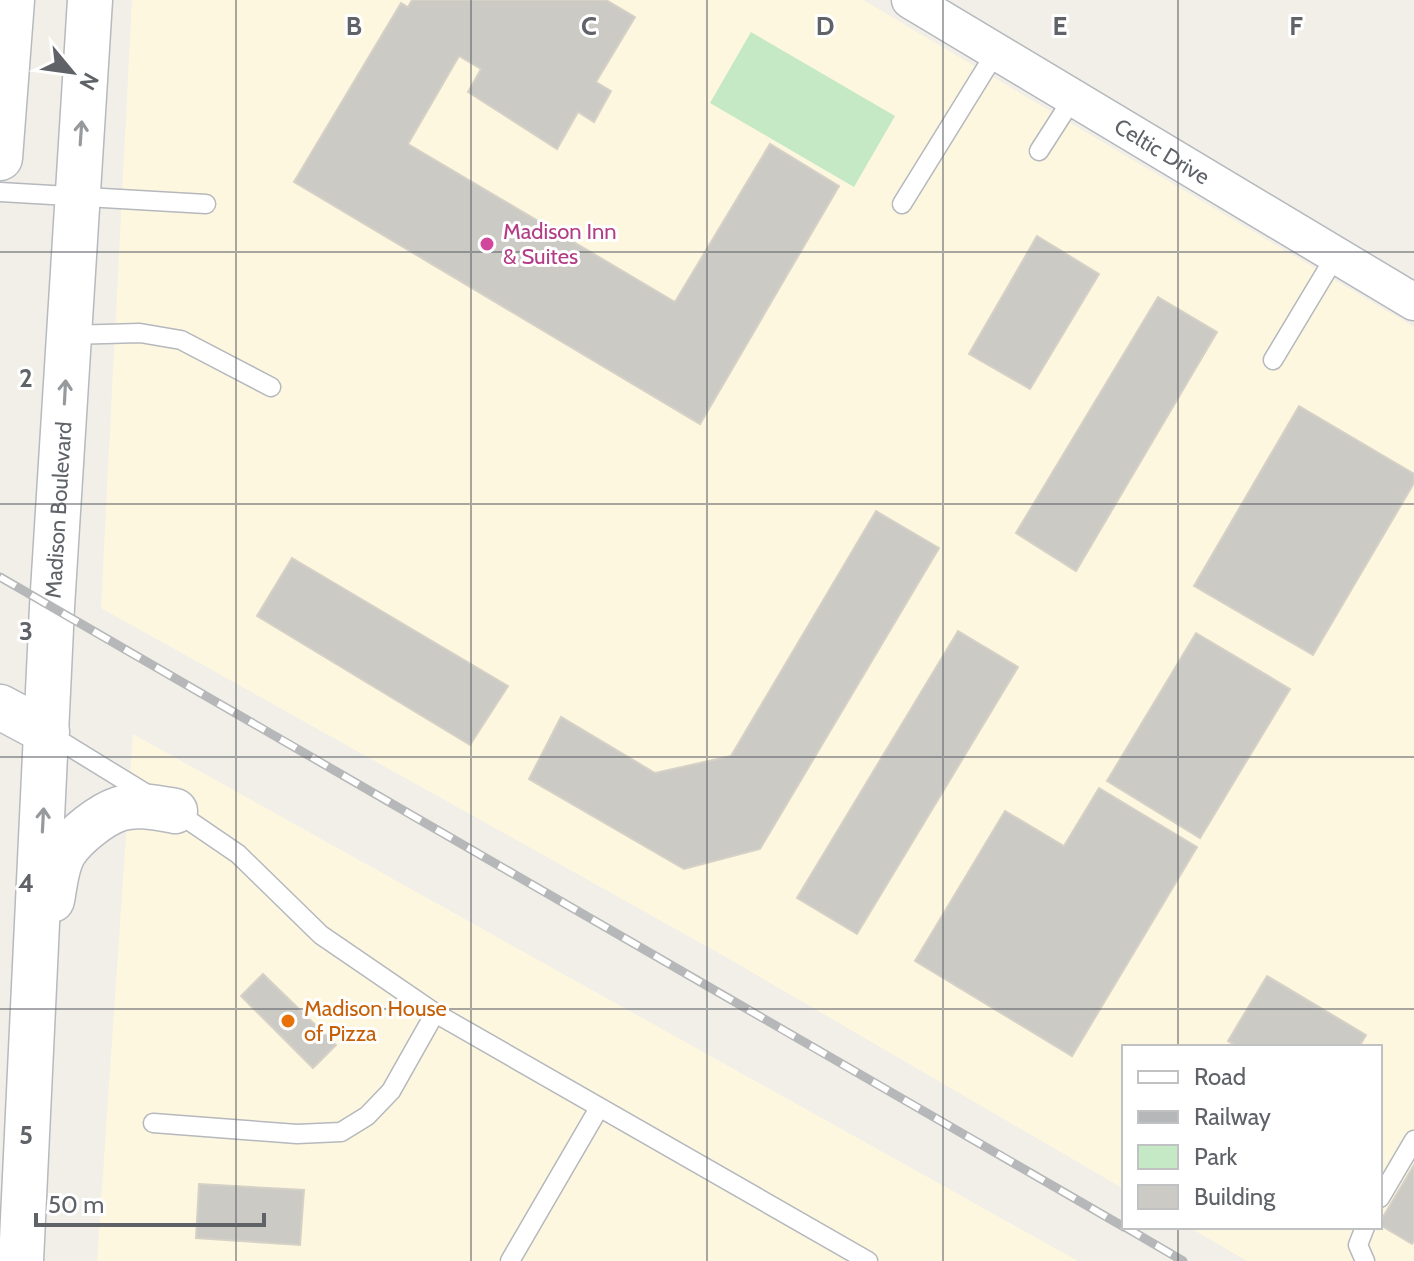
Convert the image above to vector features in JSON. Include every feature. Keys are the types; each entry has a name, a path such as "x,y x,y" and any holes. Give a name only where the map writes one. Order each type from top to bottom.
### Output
{"main road":[{"path":"0,158 12,0"},
{"name":"Madison Boulevard","path":"21,1261 68,335 90,0"},
{"path":"0,707 47,732"},
{"path":"28,1145 44,1044 51,908 64,852 91,825 120,809 148,806 175,811"}],"street":[{"name":"Celtic Drive","path":"910,0 1414,302"}],"lane":[{"path":"902,204 996,52"},
{"path":"1039,151 1073,98"},
{"path":"0,192 206,204"},
{"path":"1273,360 1336,255"},
{"path":"68,335 140,333 181,340 271,387"},
{"path":"47,732 238,854 321,935 435,1013 868,1261"},
{"path":"153,1123 297,1134 341,1132 367,1116 391,1091 435,1013"},
{"path":"510,1261 599,1108"},
{"path":"1382,1195 1414,1140"},
{"path":"1364,1229 1358,1245 1365,1261"}],"shaded area":[{"path":"132,0 863,0 1414,327 1414,1261 1247,1261 1192,1229 1382,1229 1382,1045 1122,1045 1122,1188 724,956 101,608"},
{"path":"133,734 1078,1261 97,1261"}],"green space":[{"path":"751,32 895,116 854,187 710,103"}],"building":[{"name":"Madison Inn & Suites","path":"412,0 606,0 635,17 596,82 611,91 594,122 578,112 557,149 468,92 481,69 459,56 408,144 675,302 770,144 839,186 700,424 294,182 401,3 408,7"},
{"path":"1037,236 1099,274 1030,389 969,354"},
{"path":"1158,297 1217,332 1076,571 1016,533"},
{"path":"1299,406 1414,474 1414,483 1313,655 1194,586"},
{"path":"876,511 939,548 760,849 684,869 529,779 561,717 655,773 731,756"},
{"path":"292,558 508,686 470,745 257,616"},
{"path":"958,631 1018,667 857,934 797,898"},
{"path":"1196,633 1290,689 1200,838 1107,781"},
{"path":"1099,788 1197,847 1072,1056 915,961 1005,811 1064,846"},
{"name":"Madison House of Pizza","path":"263,974 336,1045 313,1068 241,996"},
{"path":"1267,976 1366,1035 1360,1045 1235,1045 1228,1041"},
{"path":"1414,1165 1412,1244 1382,1226 1382,1219"},
{"path":"199,1184 304,1190 300,1245 196,1238"}],"railway":[{"path":"0,577 1122,1226"},
{"path":"1128,1229 1183,1261"}],"place":[{"name":"Madison Inn & Suites","path":"487,244"},
{"name":"Madison House of Pizza","path":"288,1021"}]}
